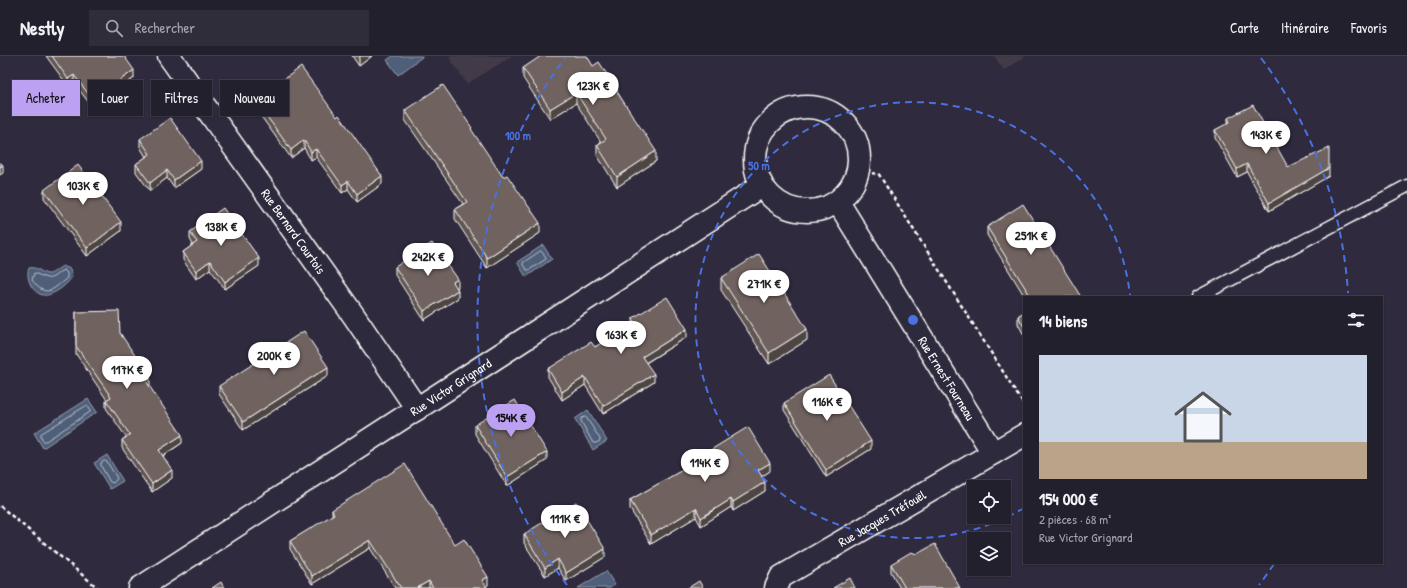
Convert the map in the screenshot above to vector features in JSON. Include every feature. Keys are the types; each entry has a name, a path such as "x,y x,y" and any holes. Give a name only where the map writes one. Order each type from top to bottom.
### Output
{"street":[{"name":"Rue Bernard Courtois","path":"169,56 354,316 417,408"},
{"path":"801,107 818,108 834,114 847,126 856,140 860,157 858,175 850,190 838,202 822,210 805,212 788,208 773,199 762,186 755,170 755,152 760,136 770,122 784,112 801,107"},
{"name":"Rue Victor Grignard","path":"140,588 762,186"},
{"name":"Rue Ernest Fourneau","path":"838,202 994,453"},
{"name":"Rue Jacques Tréfouël","path":"776,588 781,577 1023,436"}],"lane":[{"path":"1200,296 1407,186"}],"path":[{"path":"858,175 878,173 1023,403"},
{"path":"0,506 98,588"}],"shaded area":[{"path":"448,56 512,56 467,84"},
{"path":"994,56 1026,56 1004,70"}],"water":[{"path":"393,56 422,57 398,75 387,60"},
{"path":"543,245 552,259 526,277 517,262"},
{"path":"63,266 70,269 72,277 59,290 51,294 43,295 39,294 30,284 28,276 29,268 34,268 50,274"},
{"path":"88,399 97,412 43,448 34,433"},
{"path":"588,410 607,441 593,450 575,419"},
{"path":"107,455 123,481 110,489 94,463"},
{"path":"606,571 615,585 610,588 578,588"}],"building":[{"path":"52,56 124,56 134,70 120,80 88,80 88,93 80,83 80,80 78,80 74,75 68,79"},
{"path":"541,56 587,56 593,66 599,62 656,151 617,177 597,145 606,139 576,93 550,109 523,68"},
{"path":"301,67 337,117 339,115 382,176 357,194 348,181 342,185 316,149 311,152 304,140 291,150 267,116 289,116 289,80 283,80"},
{"path":"443,85 503,177 507,175 540,223 487,258 455,209 467,202 405,110"},
{"path":"1253,105 1288,167 1329,148 1329,168 1269,203 1247,164 1237,169 1215,130 1230,122 1228,118"},
{"path":"170,118 201,161 174,180 167,170 150,183 136,164 150,154 140,139"},
{"path":"78,165 121,222 87,248 44,190"},
{"path":"1023,204 1080,296 1030,296 987,227"},
{"path":"223,208 259,258 225,282 210,261 196,271 183,252 197,242 190,232"},
{"path":"432,243 458,279 453,282 458,290 424,311 395,267"},
{"path":"759,254 807,329 769,353 721,278"},
{"path":"667,297 687,329 642,357 654,374 603,406 585,377 562,392 548,369 591,342 595,347 635,322 633,318"},
{"path":"119,311 120,333 150,378 146,381 182,435 159,450 172,470 152,484 122,440 130,435 106,400 111,397 76,346 76,312"},
{"path":"1023,313 1023,325 1018,316"},
{"path":"304,331 328,367 243,422 219,386"},
{"path":"829,375 871,441 826,470 784,403"},
{"path":"515,400 547,452 507,477 475,425"},
{"path":"748,427 770,463 758,470 765,482 733,502 731,499 701,518 696,508 651,535 630,500 705,457 704,454"},
{"path":"405,464 455,545 464,539 488,577 482,580 487,588 433,588 429,581 417,588 401,588 370,540 312,576 290,541 334,514 332,510"},
{"path":"576,502 605,549 566,573 558,559 545,568 524,534"},
{"path":"935,544 960,588 905,588 891,564 911,552 917,554"},
{"path":"850,578 855,588 833,588"},
{"path":"699,581 703,588 688,588"},
{"path":"221,582 224,588 212,588"}]}
